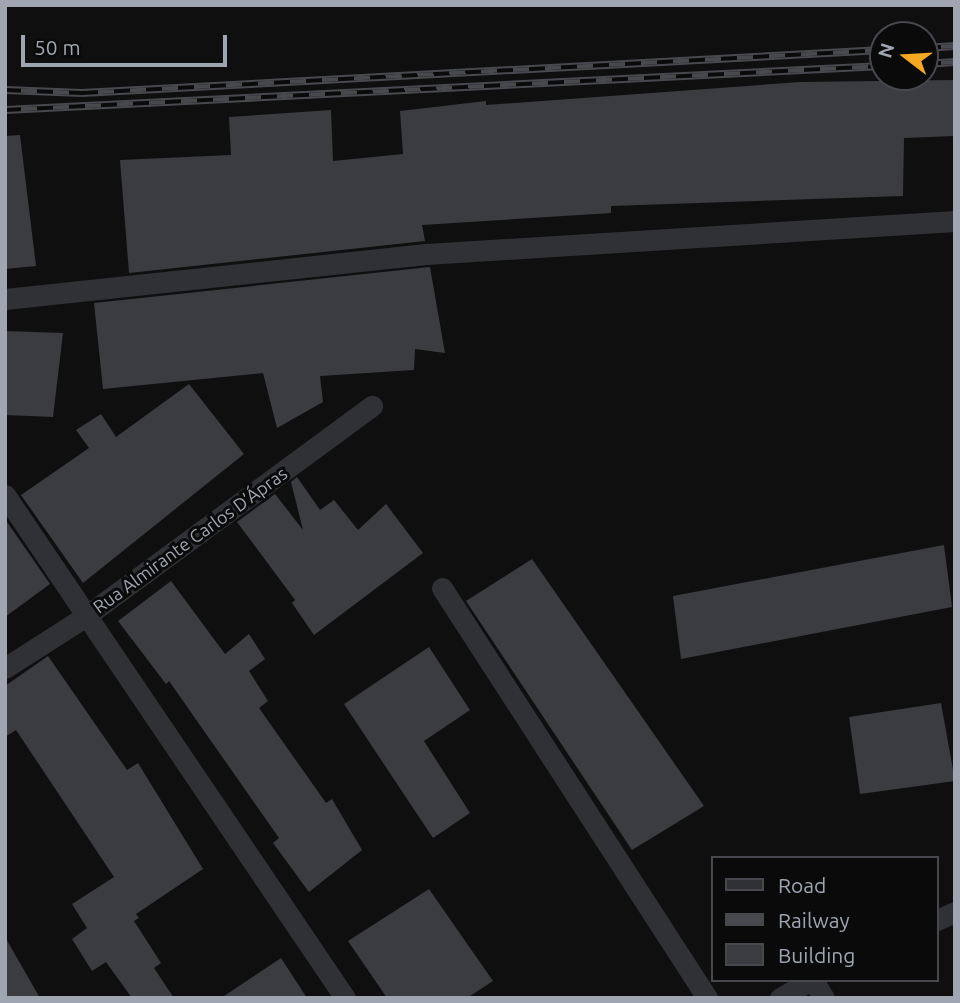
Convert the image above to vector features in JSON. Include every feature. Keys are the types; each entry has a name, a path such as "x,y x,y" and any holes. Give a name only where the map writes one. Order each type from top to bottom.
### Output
{"street":[{"path":"5,299 426,254 955,221"},
{"name":"Rua Almirante Carlos D’Ápras","path":"5,668 86,616 372,406"},
{"path":"5,495 345,998"},
{"path":"442,588 707,998"},
{"path":"939,919 955,912"},
{"path":"780,998 808,982"},
{"path":"813,982 824,998"}],"building":[{"path":"939,80 955,80 955,136 904,138 903,196 611,206 611,213 422,225 425,241 129,273 120,160 231,155 229,117 331,110 333,161 403,154 400,111 486,101 486,105 800,82 869,81 869,91 939,91"},
{"path":"20,135 36,266 5,269 5,136"},
{"path":"430,267 445,353 415,349 414,370 320,376 323,402 277,428 263,373 103,389 94,303"},
{"path":"5,331 63,333 53,417 5,415"},
{"path":"189,384 244,454 83,583 21,495 89,448 76,430 101,414 116,437"},
{"path":"297,477 320,510 334,500 358,530 386,504 423,553 314,635 292,603 295,600 237,522 275,494 303,530 291,482"},
{"path":"5,519 50,584 5,617"},
{"path":"944,545 952,607 681,659 673,596"},
{"path":"532,559 704,806 632,850 466,601"},
{"path":"171,581 225,654 249,634 265,659 249,671 268,701 259,708 326,803 332,799 362,850 309,892 273,843 279,838 169,681 166,684 118,621"},
{"path":"429,647 470,710 424,741 470,813 433,838 344,704"},
{"path":"48,656 127,770 138,763 203,869 136,914 139,918 134,921 161,963 154,968 174,998 132,998 106,962 92,971 72,939 87,928 72,904 114,877 16,730 5,737 5,686"},
{"path":"941,703 955,781 860,794 849,717"},
{"path":"429,889 493,981 467,998 387,998 348,941"},
{"path":"5,937 40,998 5,998"},
{"path":"281,958 307,998 221,998"}],"railway":[{"path":"939,47 955,46"},
{"path":"5,90 82,93 869,51"},
{"path":"939,63 955,62"},
{"path":"5,110 869,67"}]}
